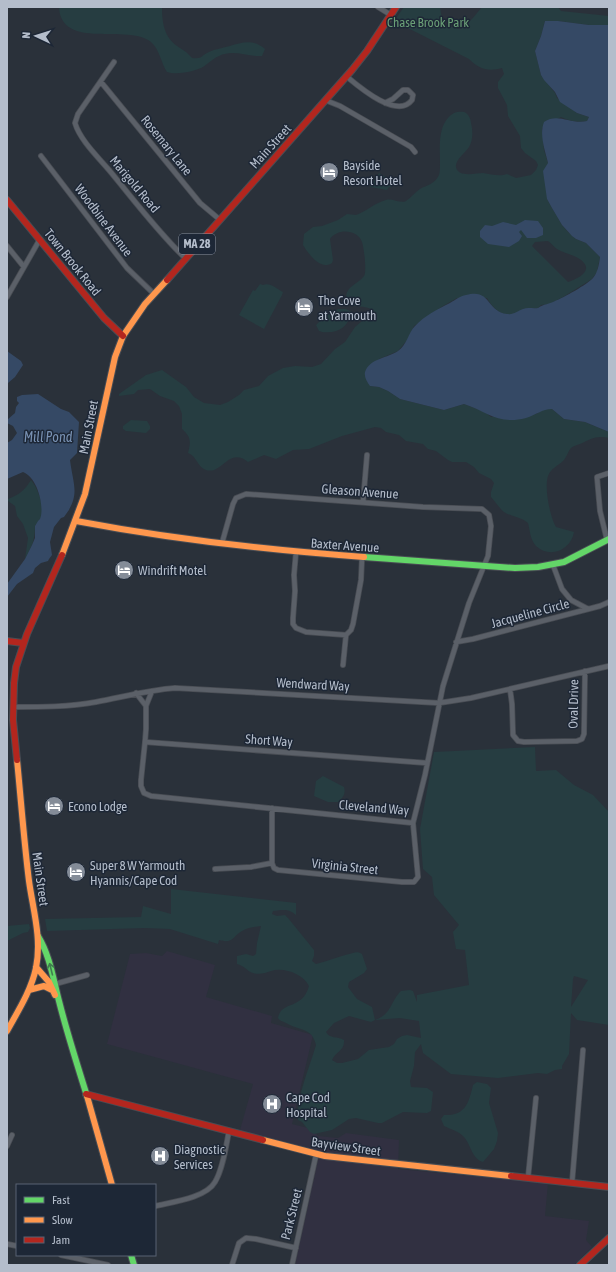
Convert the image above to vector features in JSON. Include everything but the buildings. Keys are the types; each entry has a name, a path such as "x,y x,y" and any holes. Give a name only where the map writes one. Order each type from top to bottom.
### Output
{"main road":[{"name":"Main Street","path":"59,1003 49,982 36,967 38,936 29,882 13,707 15,675 23,644 65,550 85,494 111,370 123,336 153,293 346,76 367,51 396,7"},
{"name":"Town Brook Road","path":"7,200 104,318 123,336"},
{"name":"Baxter Avenue","path":"76,521 130,531 296,552 362,558 525,568 553,565 574,558 608,540"},
{"path":"7,641 23,644"},
{"name":"Main Street","path":"38,936 45,946 59,1003 112,1184"},
{"name":"MA 28","path":"7,1031 29,990 36,967"},
{"path":"29,990 44,986 52,990"},
{"name":"Bayview Street","path":"86,1094 316,1155 609,1187"},
{"path":"580,1265 609,1238"}],"street":[{"path":"378,7 391,15"},
{"path":"101,82 114,62"},
{"path":"346,76 368,94 385,103 407,105 412,100 412,95 408,90 403,90 393,99 385,103"},
{"name":"Marigold Road","path":"101,82 75,121 76,127 95,153 165,238 185,258"},
{"name":"Rosemary Lane","path":"101,82 200,203 219,219"},
{"path":"325,100 340,106 411,148 415,152"},
{"name":"Woodbine Avenue","path":"41,156 127,268 153,293"},
{"path":"7,297 40,239"},
{"path":"7,246 24,267"},
{"path":"363,502 367,455"},
{"path":"608,540 600,510 597,477 609,473"},
{"name":"Gleason Avenue","path":"222,543 233,504 238,498 246,494 482,510"},
{"name":"Cleveland Way","path":"145,742 141,786 146,795 160,798 414,823 439,702 469,603 488,556 491,519 489,515 482,510"},
{"path":"296,552 294,575 295,591 292,618 293,624 300,630 306,632 346,635"},
{"path":"343,665 346,635 351,630 353,624 361,580 362,558"},
{"path":"553,565 562,589 571,600 588,609"},
{"name":"Jacqueline Circle","path":"456,642 473,639 588,609 609,602"},
{"name":"Wendward Way","path":"13,707 72,705 95,702 136,693 175,688 439,702 472,698 585,670 609,666"},
{"name":"Oval Drive","path":"510,689 512,735 518,741 577,741 582,739 584,734 585,670"},
{"path":"145,742 146,706 152,691"},
{"path":"136,693 146,706"},
{"name":"Short Way","path":"145,742 427,762"},
{"path":"215,869 251,867 272,863 272,808"},
{"name":"Virginia Street","path":"272,863 274,868 278,870 414,882 418,877 414,823"},
{"path":"55,984 87,975"},
{"path":"572,1183 577,1141 584,1050"},
{"path":"528,1178 536,1098"},
{"path":"156,1206 203,1193 213,1185 216,1181 229,1131"},
{"path":"7,1146 12,1136"},
{"name":"Park Street","path":"232,1265 239,1243 246,1238 296,1248 316,1155"},
{"path":"292,1265 296,1248"},
{"path":"66,1256 108,1265"}],"shaded area":[{"name":"Cape Cod Hospital","path":"167,951 215,965 206,997 272,1016 271,1023 313,1035 292,1124 312,1129 318,1136 338,1138 346,1133 399,1140 398,1169 548,1183 545,1216 589,1221 586,1240 592,1247 574,1265 295,1265 320,1151 240,1130 253,1084 107,1044 130,954 146,953 162,956"}],"green space":[{"path":"59,7 162,7 163,24 169,38 192,58 200,58 206,53 239,43 248,42 257,44 265,49 262,56 235,53 224,54 203,67 184,73 171,73 167,72 154,45 151,42 141,37 97,34 71,28 63,20"},
{"name":"Chase Brook Park","path":"404,7 440,7 443,25 460,29 472,19 482,7 558,7 561,11 609,16 609,25 589,25 545,21 535,51 541,75 555,93 557,98 577,113 589,117 587,121 580,122 570,121 561,117 542,128 544,150 548,163 547,199 562,225 568,232 576,239 586,243 600,257 597,272 592,279 550,304 541,305 538,308 524,309 510,315 498,311 487,298 457,298 414,326 408,339 398,351 379,359 370,386 379,387 400,399 444,410 464,404 485,412 491,417 536,414 544,409 552,409 564,419 585,422 609,432 609,438 594,438 572,447 561,463 549,473 547,481 547,494 556,527 574,532 569,544 559,551 547,552 536,546 531,538 528,523 522,519 507,514 502,510 491,497 494,483 491,479 479,473 474,467 466,462 452,462 436,451 428,449 423,444 406,441 399,435 386,432 381,428 375,427 342,436 309,449 293,450 276,459 264,455 248,462 236,457 217,469 206,470 203,469 191,454 188,453 190,440 182,429 182,414 179,406 174,401 160,396 150,389 138,390 134,394 119,396 119,394 146,375 162,370 186,387 194,397 204,403 220,405 228,402 244,390 259,386 268,376 283,368 295,366 312,367 321,364 335,349 345,342 355,327 362,321 369,320 374,316 373,310 352,305 346,296 349,289 362,279 365,274 364,254 360,238 352,232 342,232 333,235 330,239 333,260 332,263 323,265 315,260 303,245 304,234 313,227 322,226 338,220 347,214 359,214 382,201 388,200 404,202 418,190 433,182 440,172 440,143 442,129 449,117 454,113 465,112 469,116 472,129 472,139 470,145 456,164 457,170 460,173 507,174 516,178 531,175 536,170 538,165 536,161 521,148 520,136 508,116 507,105 498,88 498,82 504,74 502,68 492,70 484,69 469,59 394,21","holes":["548,241 557,249 578,258 583,262 586,266 584,273 568,282 532,246 535,242"]},
{"path":"379,173 394,182 387,190 370,187"},
{"path":"260,284 271,285 283,292 264,329 239,315 253,290 255,291"},
{"path":"338,309 346,309 352,312 343,328 332,332 319,331 316,325 325,316"},
{"path":"131,420 147,421 150,429 146,433 126,431 123,429 123,426"},
{"path":"31,480 40,498 42,514 35,526 33,543 25,559 28,538 23,524 17,516 15,506 8,501 8,499 21,492"},
{"path":"535,747 536,771 556,770 574,785 593,795 609,812 609,1025 577,1020 571,1013 569,1054 562,1066 562,1069 555,1070 547,1074 538,1073 498,1078 451,1074 423,1053 421,1044 415,1052 414,1066 410,1081 411,1087 427,1088 433,1092 431,1111 427,1113 403,1112 382,1123 356,1118 349,1119 332,1130 314,1134 298,1120 298,1111 301,1092 316,1045 314,1039 308,1032 291,1026 278,1018 283,1009 302,999 309,986 302,978 293,972 276,970 256,974 237,964 237,956 246,954 253,956 256,954 261,926 251,927 244,930 227,941 219,940 218,944 170,929 145,928 47,931 45,919 141,917 143,906 171,914 171,889 296,903 296,915 285,910 273,911 272,914 277,916 285,915 288,918 314,950 312,961 316,964 354,953 362,954 367,969 364,973 349,982 348,987 357,999 372,1007 375,1020 388,1011 401,991 413,991 417,1002 417,995 469,985 465,950 456,949 453,932 459,925 434,895 432,877 423,869 420,829 434,752","holes":["574,976 588,980 571,1007 573,979","349,1016 371,1022 375,1020 400,1018 419,1021 421,1038 407,1035 402,1036 389,1047 369,1050 358,1059 342,1063 337,1063 332,1060 344,1044 344,1040 332,1037 326,1032 334,1023"]},
{"path":"323,776 344,787 344,795 338,802 328,802 314,796 316,781"},
{"path":"29,924 30,928 28,932 7,941 7,926"},
{"path":"477,1082 487,1084 491,1088 489,1103 498,1133 494,1149 483,1162 476,1158 464,1137 444,1126 441,1119 444,1115 457,1113 465,1107 470,1097 473,1085"}],"water":[{"path":"545,21 589,25 609,25 609,432 585,422 564,419 552,409 516,420 500,419 464,404 444,410 400,399 379,387 370,386 365,376 367,367 375,361 398,351 401,348 419,322 436,310 462,296 474,294 480,295 500,312 512,314 525,308 538,308 551,303 586,284 596,273 600,257 586,243 572,236 562,225 547,199 543,171 548,163 542,137 544,122 549,119 560,118 581,122 587,121 589,117 577,113 560,102 555,92 541,75 535,51"},
{"path":"525,220 538,221 543,228 543,235 536,238 527,238 521,230 519,232 522,236 519,241 509,247 488,244 480,237 480,231 485,225 492,226 503,222 516,225"},
{"path":"7,351 21,361 23,365 15,377 8,383 7,382"},
{"name":"Mill Pond","path":"38,394 61,409 69,412 79,422 77,453 70,460 74,483 74,496 73,502 64,517 61,518 54,527 50,542 52,555 48,561 41,563 35,568 33,573 17,584 7,597 7,584 25,559 35,538 35,526 40,519 41,513 41,500 36,486 28,475 23,472 7,479 7,443 12,440 17,433 13,426 7,423 7,420 15,413 16,407 19,403 17,401 17,397 22,395"}],"traffic: fast":[{"path":"364,557 515,568 538,567 564,562 609,539"},
{"path":"38,936 51,967 65,1025 87,1096"},
{"path":"131,1256 134,1265"}],"traffic: slow":[{"path":"62,555 85,494 115,357 123,336 145,304 167,280"},
{"path":"76,521 219,543 364,557"},
{"path":"7,1031 31,985 38,957 36,924 27,866 17,760"},
{"path":"36,967 49,982 55,995"},
{"path":"29,990 44,986 52,990"},
{"path":"87,1096 112,1184"},
{"path":"263,1140 325,1156 511,1176"}],"traffic: jam":[{"path":"167,280 352,70 367,51 396,7"},
{"path":"7,200 104,318 123,336"},
{"path":"17,760 13,720 16,667 27,634 62,555"},
{"path":"7,641 23,643"},
{"path":"86,1094 263,1140"},
{"path":"511,1176 609,1187"},
{"path":"580,1265 609,1238"}],"place":[{"name":"Bayside Resort Hotel","path":"329,172"},
{"name":"The Cove at Yarmouth","path":"304,307"},
{"name":"Windrift Motel","path":"124,570"},
{"name":"Econo Lodge","path":"54,806"},
{"name":"Super 8 W Yarmouth Hyannis/Cape Cod","path":"76,872"},
{"name":"Cape Cod Hospital","path":"272,1104"},
{"name":"Diagnostic Services","path":"160,1156"}]}
